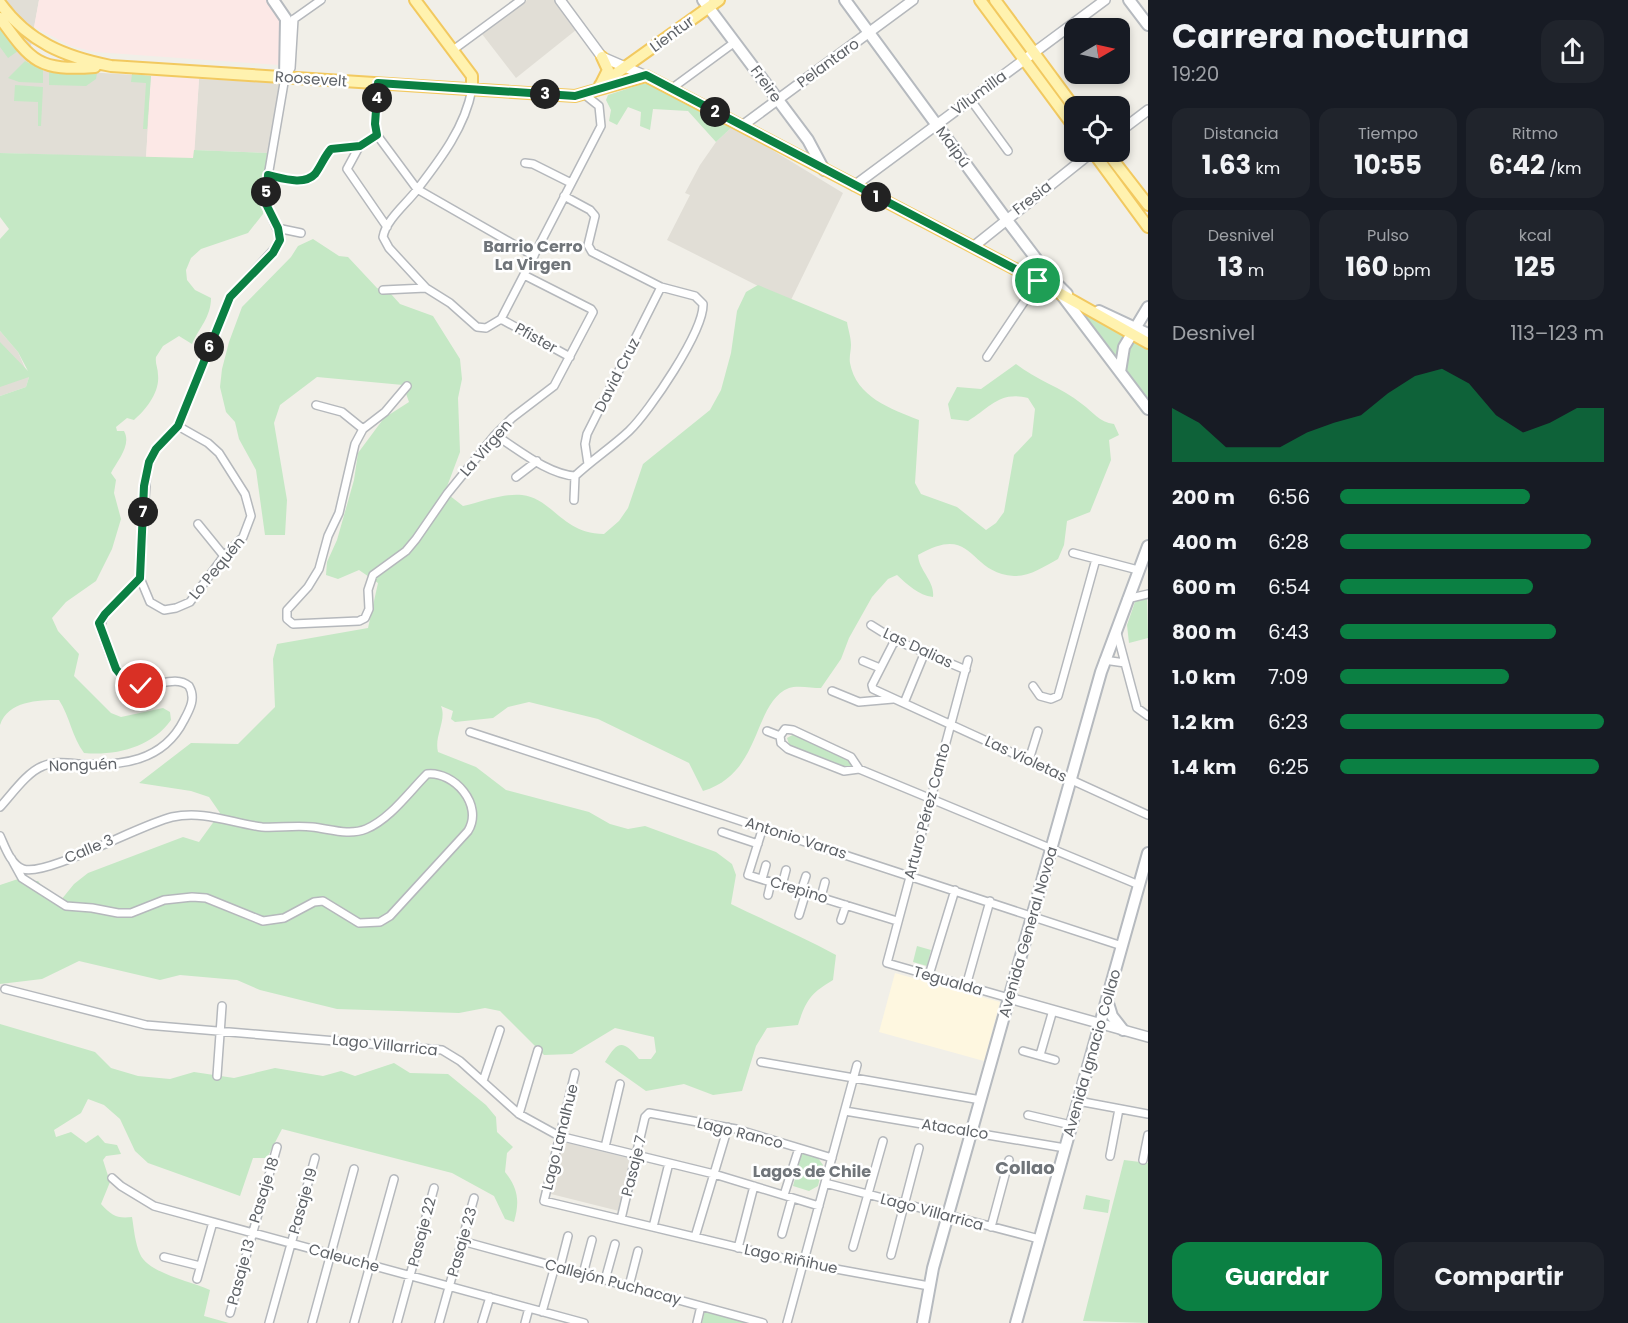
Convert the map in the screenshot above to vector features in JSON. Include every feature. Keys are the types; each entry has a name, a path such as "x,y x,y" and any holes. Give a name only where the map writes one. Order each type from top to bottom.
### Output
{"main road":[{"path":"273,0 289,17 285,77"},
{"path":"416,0 471,76 472,89"},
{"name":"Lientur","path":"625,68 706,4 719,0"},
{"name":"Maipú","path":"845,0 1148,409"},
{"path":"980,0 1064,113"},
{"path":"995,0 1066,96"},
{"path":"1129,0 1148,25"},
{"name":"Roosevelt","path":"0,3 18,25 35,39 64,55 111,66"},
{"name":"Freire","path":"706,4 808,140 824,170"},
{"name":"Roosevelt","path":"0,18 27,54 38,63 58,67 111,66 584,94 646,75"},
{"path":"599,86 608,72 602,57"},
{"path":"584,94 625,68"},
{"path":"646,75 1062,293 1133,331 1148,343"},
{"path":"1099,162 1148,227"},
{"path":"1115,162 1147,201"},
{"path":"1038,281 1042,267"},
{"path":"1120,372 1122,352 1148,307"},
{"path":"1133,331 1148,334"},
{"name":"Avenida General Novoa","path":"923,1323 929,1286 948,1216 1104,660 1148,546"},
{"name":"Avenida Ignacio Collao","path":"1016,1323 1148,853"},
{"path":"1107,1000 1112,1016 1123,1030"}],"street":[{"path":"289,17 321,0"},
{"path":"453,50 521,0"},
{"path":"560,0 602,57 646,75"},
{"name":"Pelantaro","path":"742,126 913,0"},
{"name":"Vilumilla","path":"854,186 1105,0"},
{"path":"671,89 735,42"},
{"path":"140,578 147,468 156,449 178,426 230,297 276,249 280,236 266,204 268,175 285,77"},
{"path":"378,83 375,124 377,135 417,189 534,256"},
{"path":"472,89 460,126 417,189 387,227 384,242 426,288 440,294 479,328 486,328 501,319 602,122 599,106 584,94"},
{"path":"970,99 1008,151"},
{"path":"1130,124 1148,110"},
{"path":"268,175 292,180 306,179 314,174 331,149 360,146 377,135"},
{"path":"360,146 347,169 387,227"},
{"name":"Fresia","path":"973,247 1005,218 1079,162"},
{"path":"525,163 533,164 571,183"},
{"path":"495,435 537,461 567,476 575,476 621,439 642,416 699,325 703,308 699,299 661,288 592,252 588,245 595,216 590,210 564,196"},
{"path":"278,228 301,233"},
{"name":"La Virgen","path":"363,429 350,458 339,513 328,536 319,569 308,588 286,613 290,622 297,624 363,620 368,613 368,590 373,575 406,550 416,539 447,494 495,435 512,418 554,386 592,317 591,309 524,274"},
{"path":"987,357 1038,281"},
{"path":"383,290 426,288"},
{"name":"David Cruz","path":"588,464 585,450 587,434 661,288"},
{"name":"Pfister","path":"501,319 570,357"},
{"path":"316,405 342,412 363,429 385,412 407,386"},
{"name":"Lo Pequén","path":"140,578 145,594 154,606 164,609 176,608 190,602 224,556 247,531 251,516 248,501 213,447 178,426"},
{"path":"516,477 537,461"},
{"path":"574,501 575,476"},
{"path":"198,524 224,556"},
{"path":"1073,553 1138,570"},
{"path":"1033,686 1045,698 1051,699 1058,696 1096,559"},
{"name":"Nonguén","path":"0,807 32,773 44,765 112,765 139,760 167,743 178,731 192,702 189,686 177,681 141,686 125,680 116,669 100,627 105,614 140,578"},
{"path":"1127,599 1148,594"},
{"name":"Las Dalias","path":"871,625 895,640 966,670"},
{"path":"1116,628 1137,708 1148,716"},
{"path":"863,661 880,668 895,640"},
{"path":"904,703 925,652"},
{"name":"Arturo Pérez Canto","path":"886,963 968,660"},
{"path":"1104,660 1125,663"},
{"name":"Las Violetas","path":"880,668 872,687 893,699 1148,815"},
{"path":"832,691 861,702 893,699"},
{"path":"859,769 851,757 793,730 785,729 780,736 781,743 788,749 844,771 859,769 1139,885"},
{"path":"767,731 780,736"},
{"path":"1029,760 1038,731"},
{"name":"Antonio Varas","path":"470,732 909,874 1122,946"},
{"name":"Calle 3","path":"27,882 66,906 92,908 118,914 142,910 172,898 192,897 206,898 263,921 272,921 314,902 322,901 359,923 371,924 390,916 468,831 473,813 471,802 457,785 444,776 435,773 427,774 382,819 365,829 348,832 310,826 263,827 193,814 170,817 46,868 30,870"},
{"name":"Crepino","path":"763,827 748,875 897,921"},
{"path":"722,832 758,844"},
{"path":"0,836 17,872 27,882"},
{"path":"11,858 19,867 30,870 27,882"},
{"path":"762,879 766,865"},
{"path":"782,885 786,870"},
{"path":"799,915 806,876"},
{"path":"768,894 771,882"},
{"path":"821,897 825,882"},
{"path":"928,975 955,890"},
{"path":"966,986 990,902"},
{"path":"841,920 846,905"},
{"name":"Tegualda","path":"886,963 1148,1037"},
{"name":"Lago Villarrica","path":"5,989 132,1023 436,1048 453,1056 519,1114 560,1136 714,1174 819,1206"},
{"path":"217,1076 222,1006"},
{"path":"1040,1055 1053,1010"},
{"path":"483,1082 500,1030"},
{"path":"519,1114 538,1050"},
{"path":"1023,1051 1055,1060"},
{"path":"761,1062 981,1100"},
{"path":"787,1323 857,1065"},
{"name":"Lago Lanalhue","path":"544,1201 575,1073"},
{"path":"605,1148 620,1084"},
{"path":"1078,1101 1148,1114"},
{"path":"1110,1156 1119,1108"},
{"name":"Atacalco","path":"844,1111 1065,1148"},
{"name":"Lago Ranco","path":"648,1114 728,1127 832,1158"},
{"name":"Pasaje 7","path":"621,1219 648,1114"},
{"path":"1028,1115 1071,1125"},
{"path":"695,1237 728,1127"},
{"path":"1143,1160 1148,1135"},
{"path":"853,1247 883,1141"},
{"name":"Pasaje 18","path":"251,1232 277,1147"},
{"path":"782,1234 799,1148"},
{"path":"891,1255 919,1148"},
{"name":"Pasaje 19","path":"269,1323 315,1158"},
{"path":"991,1227 1009,1160"},
{"path":"653,1227 669,1163"},
{"path":"312,1323 354,1169"},
{"name":"Caleuche","path":"112,1178 154,1206 490,1297 568,1321 584,1323"},
{"path":"354,1323 394,1179"},
{"name":"Lago Villarrica","path":"825,1183 1039,1239"},
{"path":"738,1248 754,1186"},
{"name":"Pasaje 22","path":"397,1323 434,1188"},
{"path":"805,1202 822,1194"},
{"name":"Pasaje 23","path":"439,1323 474,1198"},
{"name":"Lago Riñihue","path":"544,1201 803,1263 929,1286"},
{"path":"197,1279 213,1222"},
{"name":"Pasaje 13","path":"230,1313 251,1232"},
{"path":"542,1312 568,1236"},
{"path":"583,1274 592,1240"},
{"name":"Callejón Puchacay","path":"462,1241 763,1323"},
{"path":"605,1280 615,1244"},
{"path":"629,1286 638,1251"},
{"path":"164,1257 200,1266"},
{"path":"482,1323 490,1297"},
{"path":"697,1323 701,1306"},
{"path":"525,1323 529,1308"}],"shaded area":[{"path":"0,0 39,0 28,63 38,69 151,76 146,158 0,153"},
{"path":"39,0 268,0 280,15 279,65 95,52 71,46 34,27"},
{"path":"527,0 554,0 576,30 516,78 482,34"},
{"path":"151,76 199,79 194,158 146,158"},
{"path":"199,79 283,83 267,153 194,150"},
{"path":"733,126 843,193 790,302 667,240 690,195 685,193 700,165 716,142"},
{"path":"0,331 18,352 29,377 26,387 0,396"},
{"path":"895,973 1000,1002 984,1061 879,1032"},
{"path":"563,1142 632,1159 619,1211 551,1194"}],"green space":[{"path":"0,27 18,51 8,58 0,47"},
{"path":"25,61 43,70 43,83 19,82 8,78"},
{"path":"49,71 97,73 96,79 86,86 49,85"},
{"path":"132,74 151,76 147,129 143,129 146,83 131,82"},
{"path":"642,84 657,84 733,126 716,142 688,111 653,109 650,130 640,126 641,112 628,107 617,125 609,121 611,110 606,100 608,95"},
{"path":"15,85 43,87 41,126 38,126 38,102 14,101"},
{"path":"194,150 267,153 263,214 248,233 201,249 191,258 186,270 187,280 195,290 211,298 207,317 192,344 179,336 163,346 156,357 158,381 151,400 134,420 127,418 116,427 117,431 124,431 126,442 123,453 111,473 116,480 114,493 121,519 112,549 96,581 66,602 52,618 58,631 79,654 74,676 111,713 121,717 163,708 170,712 171,720 154,737 132,748 108,753 84,753 59,700 33,702 17,707 4,717 0,725 0,396 26,387 29,377 0,387 0,342 28,371 18,352 0,331 0,239 9,229 0,217 0,153 193,158"},
{"path":"313,239 339,256 348,257 377,288 391,294 400,304 433,316 460,359 462,379 458,398 460,452 445,492 463,506 500,497 522,495 542,503 578,528 604,534 619,521 628,508 643,464 710,410 721,390 731,353 737,311 746,292 758,285 847,322 851,342 850,363 859,385 886,406 919,420 915,483 921,494 957,507 986,530 996,523 1004,512 1014,455 1032,436 1035,409 1028,398 1009,397 995,402 968,421 951,419 948,404 957,387 981,389 1016,364 1074,398 1100,419 1114,424 1119,435 1109,440 1111,460 1090,512 1067,521 1064,545 1058,559 1031,573 1014,576 999,573 987,567 961,546 950,544 937,546 918,555 932,586 933,597 918,592 897,575 888,579 872,597 849,638 841,659 821,688 792,687 777,696 768,708 747,754 737,769 722,782 703,791 689,763 598,719 529,702 508,707 493,718 455,722 451,719 453,711 441,706 438,752 476,767 506,790 589,812 610,824 628,829 645,826 716,852 732,864 736,875 731,904 836,955 833,980 810,998 798,1025 767,1028 756,1046 742,1091 713,1095 684,1084 646,1091 605,1062 617,1046 621,1045 629,1048 639,1059 651,1059 656,1052 654,1037 615,1028 572,1054 544,1055 500,1011 485,1008 459,1013 337,1009 260,990 237,980 180,975 160,980 79,961 42,979 0,984 0,885 21,878 27,881 38,881 57,905 74,884 88,873 183,837 199,842 220,813 209,797 191,791 139,783 191,743 238,744 275,707 273,659 277,644 368,628 378,583 359,570 338,579 326,575 327,562 337,540 354,480 358,453 384,418 409,402 403,385 317,377 280,405 274,423 287,500 285,535 265,535 256,470 239,439 235,422 226,412 220,387 229,342 242,307 291,257 298,246"},
{"path":"1082,311 1148,349 1148,401"},
{"path":"1137,596 1147,596 1148,638 1129,643 1127,625"},
{"path":"794,734 853,762 853,768 848,769 790,747 787,738"},
{"path":"917,946 931,950 927,966 913,962"},
{"path":"0,1024 95,1052 111,1068 138,1076 170,1079 194,1072 234,1078 275,1068 323,1076 341,1071 355,1076 394,1063 410,1073 448,1074 486,1105 496,1117 497,1132 513,1147 507,1153 505,1172 517,1195 514,1222 505,1219 494,1196 452,1173 282,1129 267,1158 253,1158 240,1196 148,1163 135,1151 120,1119 104,1105 88,1099 81,1113 54,1130 56,1137 71,1132 86,1143 98,1135 105,1143 117,1145 121,1154 106,1156 103,1160 110,1182 101,1204 115,1215 132,1217 138,1250 144,1261 170,1276 210,1290 204,1316 229,1323 0,1323"},
{"path":"802,1152 818,1158 823,1165 818,1186 809,1191 793,1186"},
{"path":"1124,1160 1148,1163 1148,1323 1083,1321"},
{"path":"1086,1195 1110,1200 1108,1213 1083,1209"},
{"path":"705,1310 751,1323 702,1323"}],"district":[{"name":"Barrio Cerro La Virgen","path":"533,255"},
{"name":"Collao","path":"1025,1168"},
{"name":"Lagos de Chile","path":"812,1171"}],"route":[{"path":"141,686 125,680 118,673 99,623 140,578 144,486 149,462 156,449 178,426 230,297 278,245 280,236 278,228 266,204 268,175 292,180 306,179 314,174 331,149 341,146 360,146 377,135 375,124 378,83 575,96 646,75 784,150 1038,281"}]}
